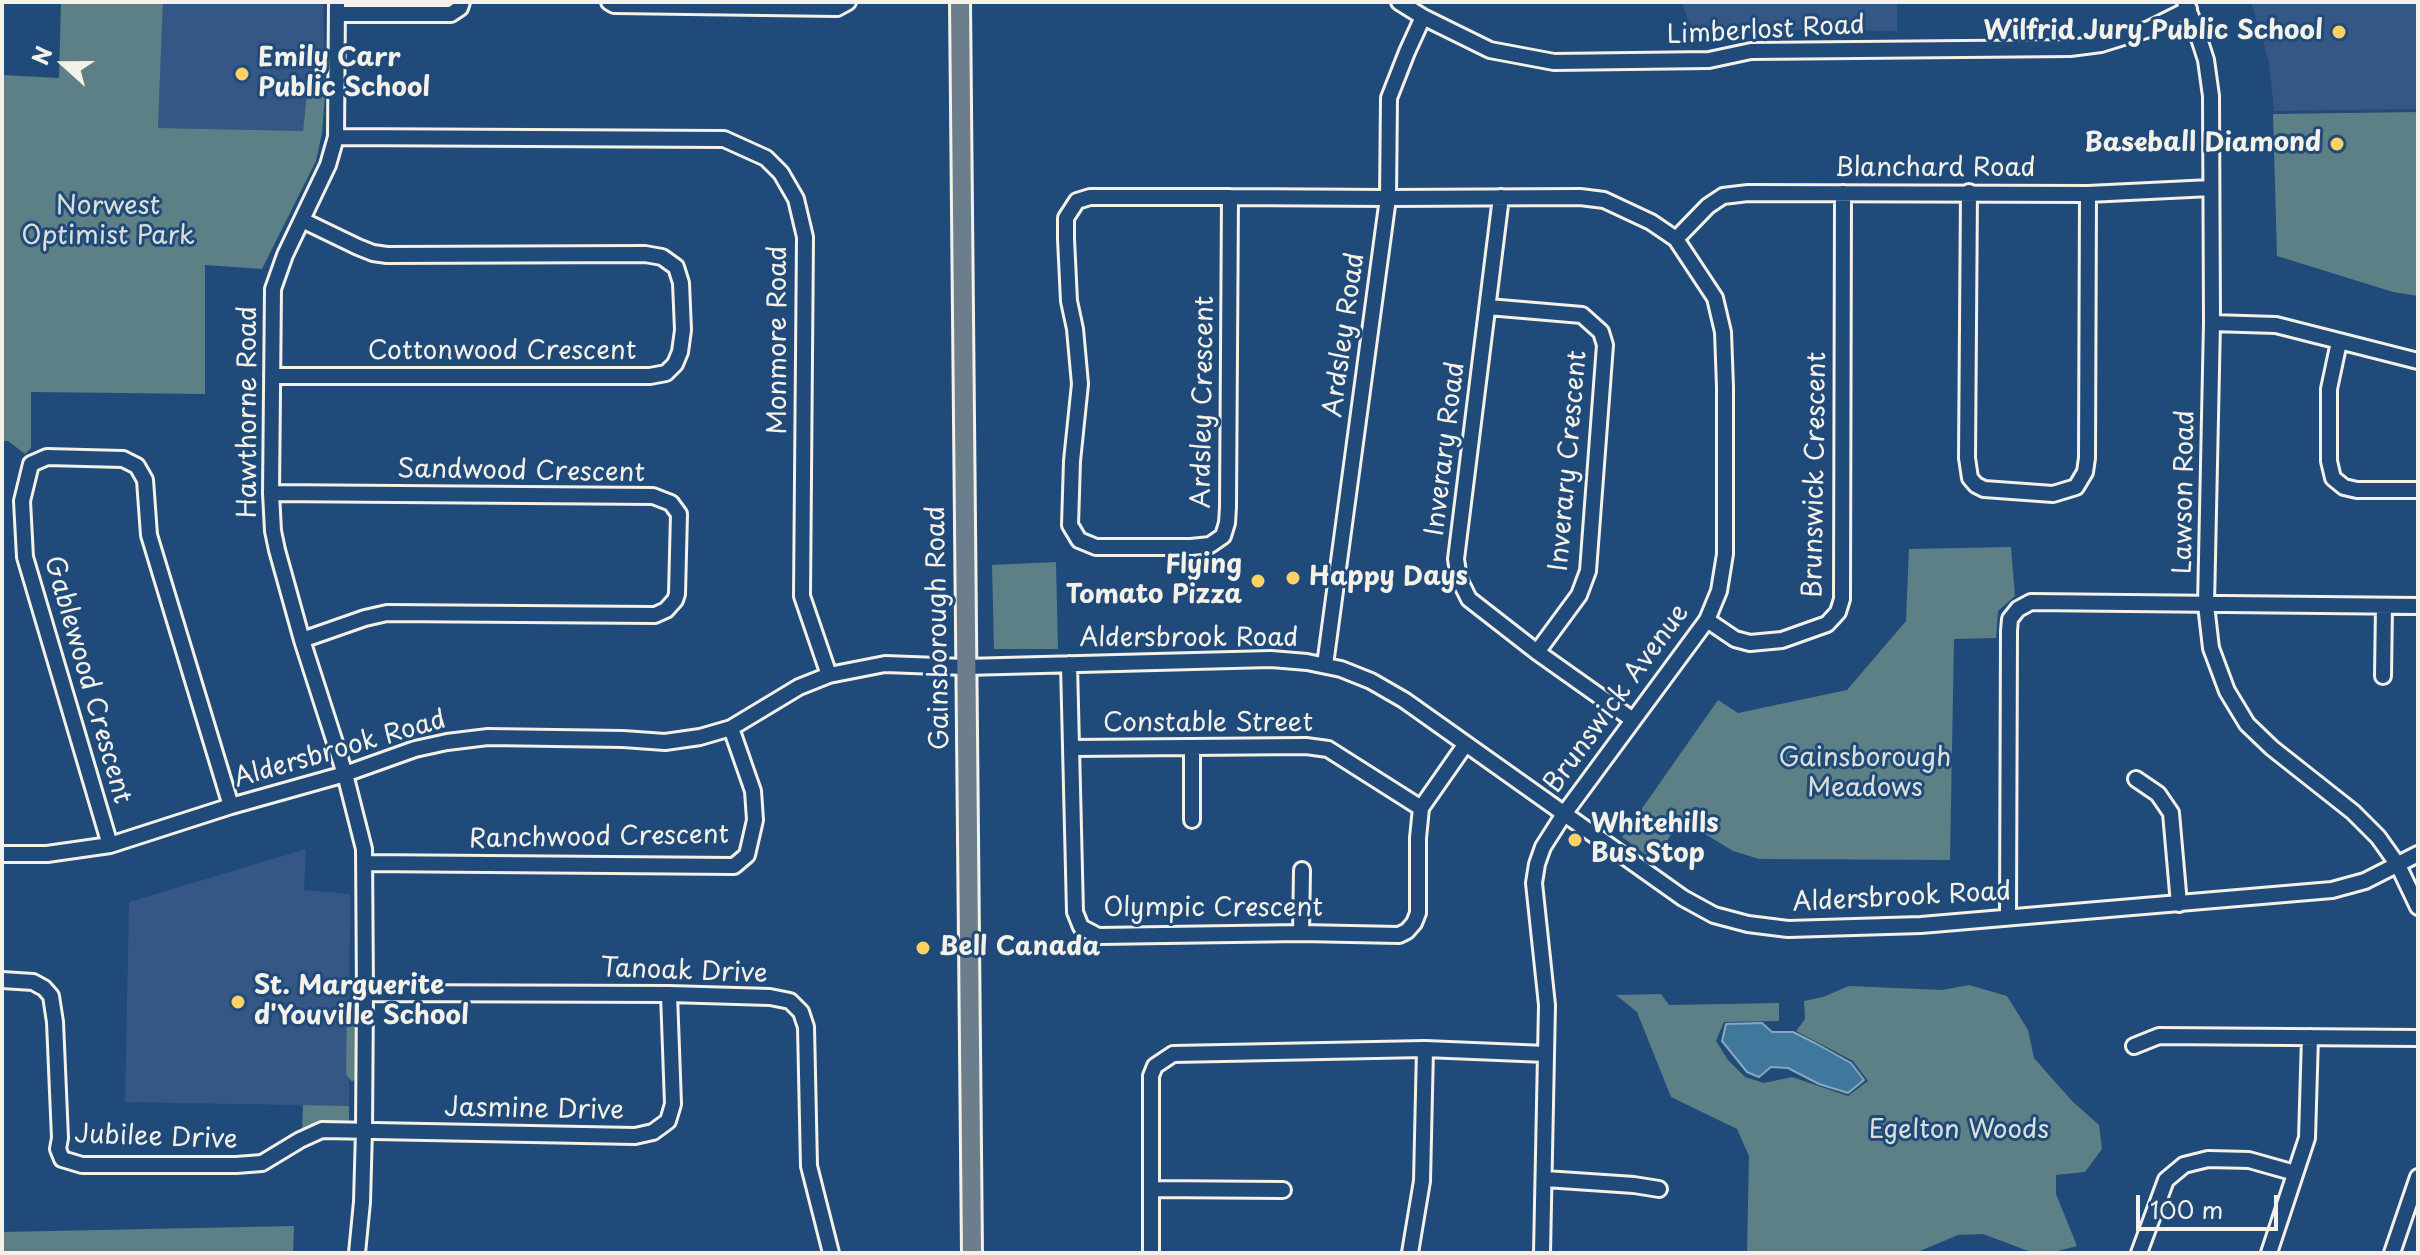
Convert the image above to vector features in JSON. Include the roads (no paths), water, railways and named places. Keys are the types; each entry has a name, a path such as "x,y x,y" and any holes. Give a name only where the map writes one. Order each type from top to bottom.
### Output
{"main road":[{"name":"Gainsborough Road","path":"960,2 972,1253"}],"street":[{"path":"337,8 451,14 460,8 462,2"},
{"path":"609,2 614,5 837,8 848,2"},
{"name":"Limberlost Road","path":"1399,2 1490,50 1554,62 1709,60 1751,51 2070,48 2101,44 2149,29 2187,5"},
{"name":"Lawson Road","path":"2187,5 2206,60 2211,96 2212,323 2206,605 2211,648 2227,691 2247,724 2272,748 2353,812 2378,837 2398,865 2418,907"},
{"name":"Hawthorne Road","path":"337,8 336,137 328,165 285,255 273,289 271,493 277,550 345,774 365,863 364,1131 357,1253"},
{"name":"Ardsley Road","path":"1325,665 1388,198 1389,98 1423,17"},
{"name":"Monmore Road","path":"336,137 724,139 766,158 781,173 796,199 805,237 802,596 829,675"},
{"name":"Blanchard Road","path":"1676,239 1708,206 1723,196 1748,193 2088,194 2211,188"},
{"path":"1969,192 1967,458 1970,478 1984,489 2053,494 2076,487 2085,472 2087,458 2088,194"},
{"name":"Brunswick Crescent","path":"1707,620 1735,639 1750,643 1782,640 1827,624 1838,612 1842,599 1843,193"},
{"name":"Ardsley Crescent","path":"1230,197 1228,507 1223,536 1210,545 1191,547 1096,547 1079,540 1070,525 1072,461 1080,384 1069,301 1066,218 1077,201 1090,197 1230,197 1388,198"},
{"name":"Inverary Road","path":"1501,197 1456,559 1459,579 1469,599 1633,720"},
{"name":"Brunswick Avenue","path":"1388,198 1580,197 1604,200 1627,209 1676,239 1715,298 1723,332 1725,554 1719,591 1707,620 1543,847 1534,883 1547,1005 1542,1253"},
{"name":"Cottonwood Crescent","path":"272,376 650,376 666,373 675,364 680,352 683,330 681,283 676,267 662,257 645,254 387,255 358,247 302,220"},
{"name":"Inverary Crescent","path":"1488,307 1582,315 1601,332 1605,345 1588,571 1579,595 1537,652"},
{"path":"2212,323 2276,325 2418,361"},
{"path":"2339,342 2329,389 2329,461 2333,478 2344,487 2357,490 2418,490"},
{"name":"Gablewood Crescent","path":"110,845 25,557 22,501 31,464 47,457 123,459 137,466 145,480 149,535 231,806"},
{"name":"Sandwood Crescent","path":"271,493 653,496 671,503 679,514 677,594 666,610 655,615 387,613 302,640"},
{"path":"2008,916 2010,619 2018,609 2031,602 2418,606"},
{"path":"2383,676 2384,606"},
{"name":"Aldersbrook Road","path":"2,854 47,854 110,845 345,774 415,749 447,742 488,737 665,742 700,737 731,728 799,687 829,675 885,664 965,667 1271,659 1325,665 1371,681 1404,700 1683,898 1714,915 1748,924 1788,929 1921,925 2332,890 2365,881 2418,854"},
{"name":"Olympic Crescent","path":"1069,664 1075,912 1081,927 1098,936 1399,935 1414,923 1418,913 1421,808"},
{"name":"Ranchwood Crescent","path":"365,863 734,866 747,855 755,820 753,791 731,728"},
{"path":"1421,808 1465,745"},
{"name":"Constable Street","path":"1073,748 1306,746 1328,749 1421,808"},
{"path":"1192,748 1192,820"},
{"path":"2136,779 2158,794 2171,813 2179,904"},
{"path":"1301,933 1302,870"},
{"name":"Jubilee Drive","path":"2,980 33,982 51,996 55,1022 58,1149 62,1159 82,1165 262,1163 322,1130 364,1131"},
{"name":"Tanoak Drive","path":"365,993 669,994 770,997 790,1001 801,1012 806,1027 809,1166 831,1253"},
{"name":"Jasmine Drive","path":"364,1131 635,1136 653,1132 668,1121 673,1104 669,994"},
{"path":"2134,1046 2159,1036 2418,1038"},
{"path":"2269,1253 2307,1138 2310,1037"},
{"path":"1410,1253 1422,1181 1425,1049"},
{"path":"1151,1253 1151,1076 1155,1066 1173,1054 1425,1049 1546,1054"},
{"path":"2139,1253 2166,1180 2184,1165 2208,1159 2249,1160 2295,1173"},
{"path":"1545,1179 1659,1189"},
{"path":"2392,1253 2418,1179"},
{"path":"1151,1189 1283,1190"}],"place":[{"name":"Wilfrid Jury Public School","path":"2339,32"},
{"name":"Emily Carr Public School","path":"242,74"},
{"name":"Baseball Diamond","path":"2337,144"},
{"name":"Happy Days","path":"1293,578"},
{"name":"Flying Tomato Pizza","path":"1258,581"},
{"name":"Whitehills Bus Stop","path":"1575,840"},
{"name":"Bell Canada","path":"923,948"},
{"name":"St. Marguerite d'Youville School","path":"238,1002"}],"park label":[{"name":"Norwest Optimist Park","path":"108,222"},
{"name":"Gainsborough Meadows","path":"1865,774"},
{"name":"Egelton Woods","path":"1959,1131"}]}
